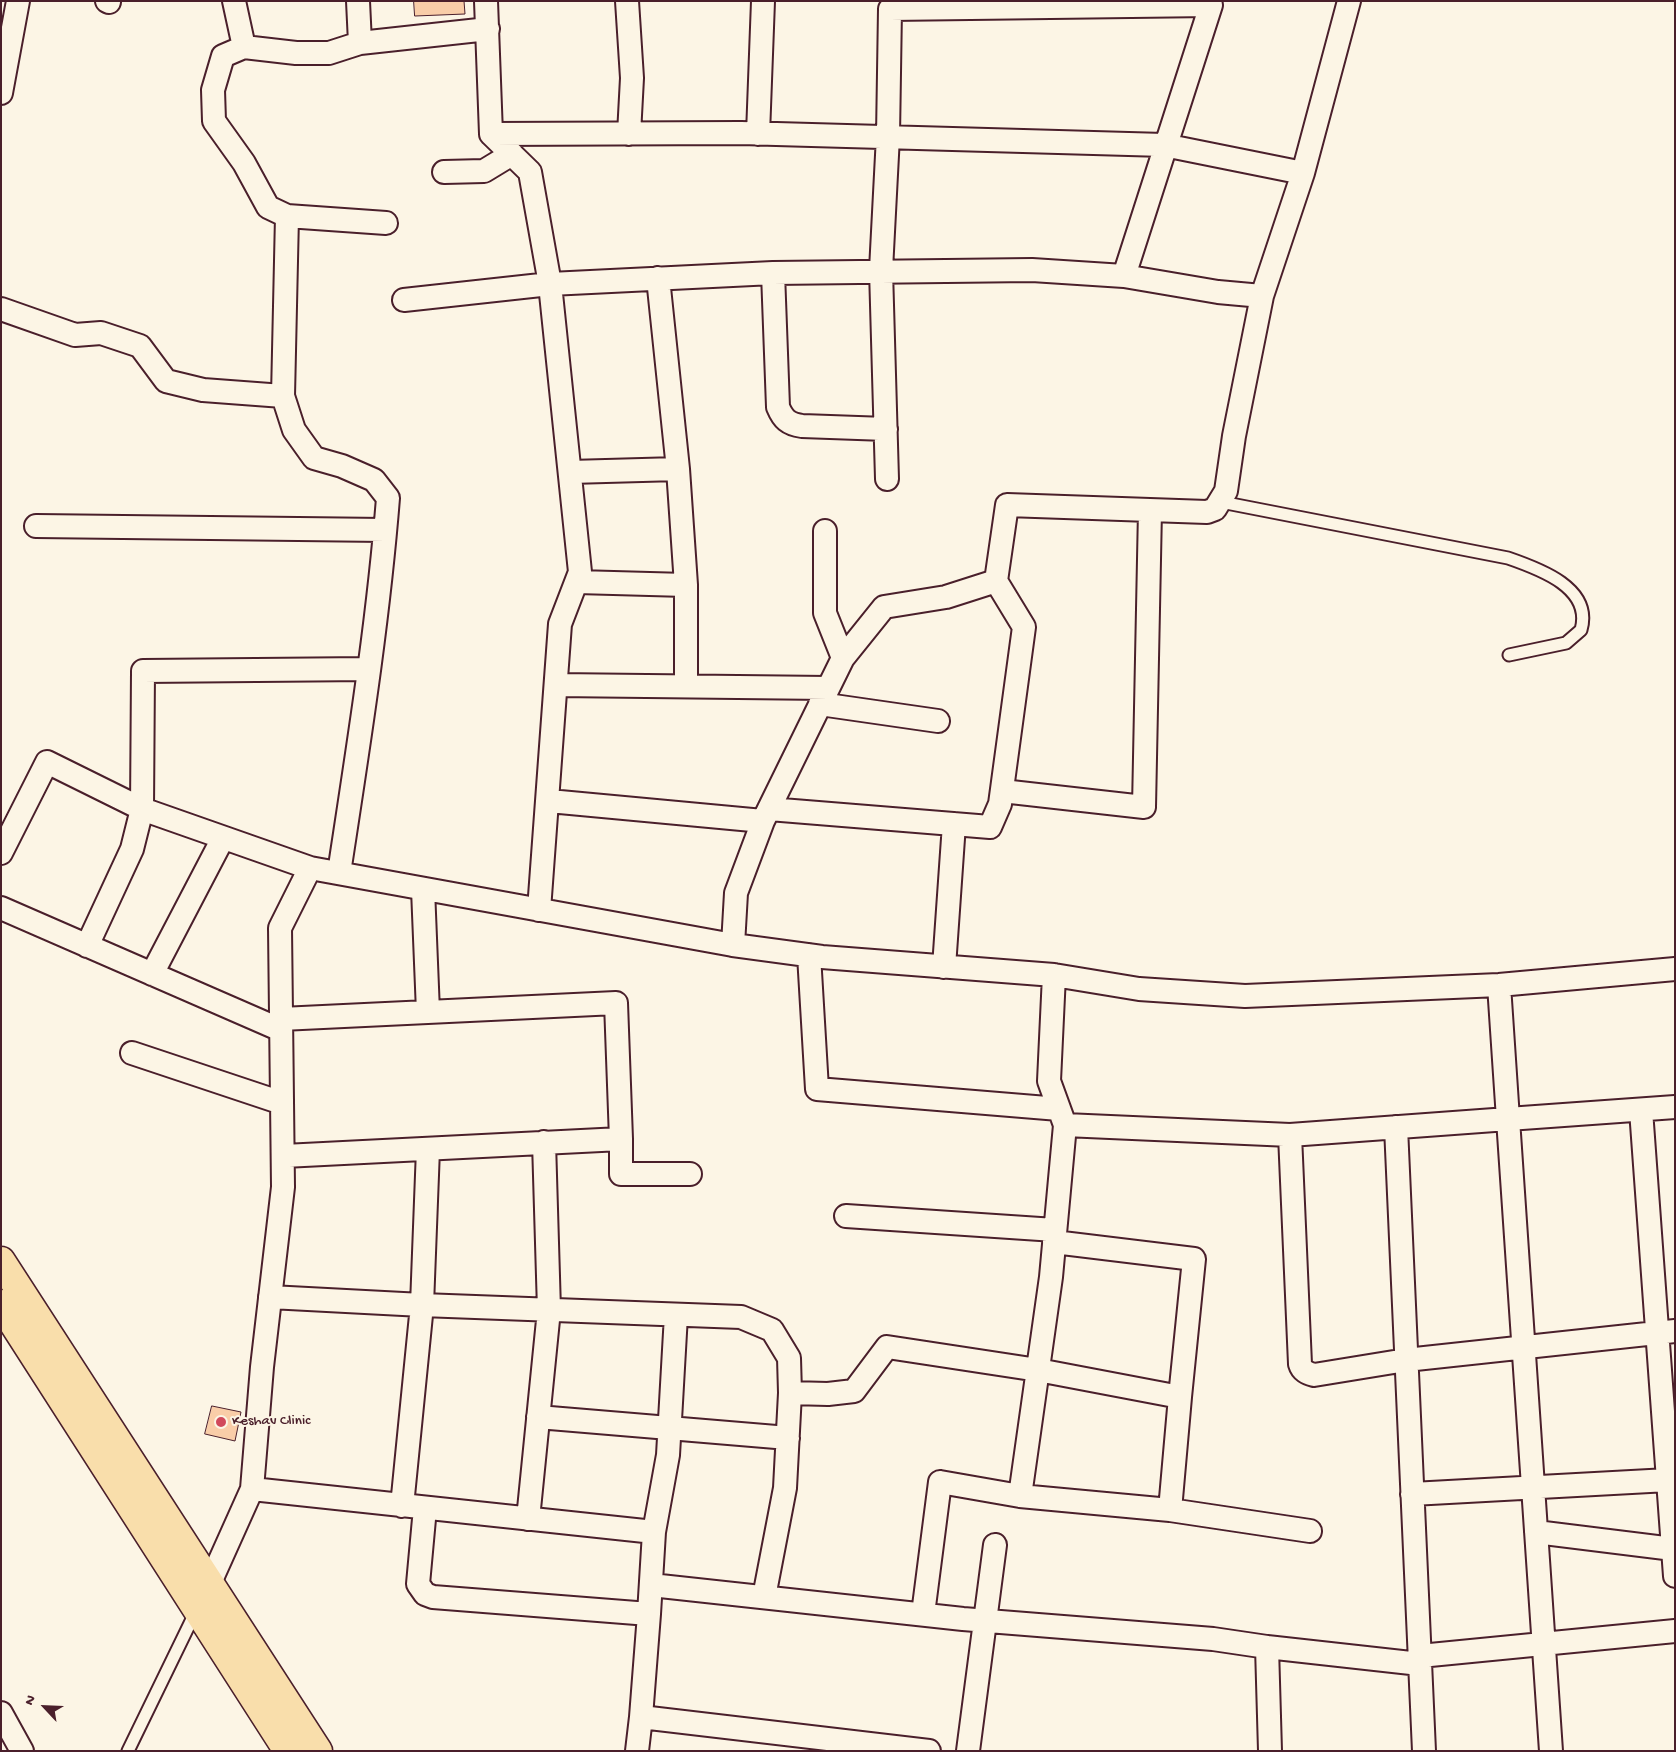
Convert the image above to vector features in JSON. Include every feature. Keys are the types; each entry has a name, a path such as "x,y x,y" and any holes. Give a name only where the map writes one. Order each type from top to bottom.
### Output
{"main road":[{"path":"1,1261 210,1583 254,1655 318,1751"},
{"path":"3,1312 288,1751"}],"street":[{"path":"1,93 18,1"},
{"path":"234,1 244,47"},
{"path":"358,1 360,43"},
{"path":"486,1 490,134 530,172 550,284 580,572 560,624 549,800 539,910"},
{"path":"627,1 632,78 629,134"},
{"path":"758,134 763,1"},
{"path":"549,800 766,815 990,827 1000,804 1024,627 996,581 1007,505 1207,512 1215,509 1221,502 1226,491 1234,436 1262,296 1303,173 1349,1"},
{"path":"887,479 881,270 888,136 890,5 1212,3 1164,145 1124,276"},
{"path":"386,222 287,216 268,207 244,163 214,121 213,90 223,56 244,47 296,53 329,53 360,43 488,29"},
{"path":"490,134 888,136 1164,145 1303,173"},
{"path":"444,172 484,171 512,154"},
{"path":"287,216 283,396 294,430 314,458 342,466 374,480 388,498 369,669 339,873"},
{"path":"404,300 550,284 773,273 881,270 1032,270 1124,276 1218,292 1262,296"},
{"path":"773,273 778,406 782,417 793,424 802,426 886,429"},
{"path":"658,278 678,469 686,585 686,686"},
{"path":"1,309 75,335 101,333 140,346 166,382 204,390 283,396"},
{"path":"570,472 678,469"},
{"path":"1002,791 1144,808 1150,510"},
{"path":"36,526 385,530"},
{"path":"825,530 825,613 842,658"},
{"path":"733,946 736,893 766,815 842,658 884,607 946,597 996,581"},
{"path":"577,582 686,585"},
{"path":"87,946 132,849 142,809 143,671 369,669"},
{"path":"556,685 686,686 824,696 938,721"},
{"path":"1,853 47,762 142,809 310,868 733,946 809,955 1054,975 1139,989 1245,996 1499,984 1675,969"},
{"path":"944,967 954,824"},
{"path":"152,974 223,838"},
{"path":"196,1611 252,1489 284,1156 280,928 310,868"},
{"path":"423,888 428,1012"},
{"path":"1,908 152,974 281,1024 428,1012 616,1003 621,1174 690,1174"},
{"path":"809,955 817,1089 1062,1117 1290,1135 1675,1107"},
{"path":"1020,1496 1055,1236 1062,1117 1049,1080 1054,975"},
{"path":"1499,984 1551,1751"},
{"path":"132,1053 282,1102"},
{"path":"1641,1110 1666,1331 1670,1453 1668,1480 1675,1576"},
{"path":"1396,1128 1424,1751"},
{"path":"1290,1135 1302,1369 1314,1374 1406,1360 1666,1331"},
{"path":"284,1156 621,1139"},
{"path":"528,1520 549,1310 544,1142"},
{"path":"402,1506 422,1305 428,1149"},
{"path":"846,1216 1055,1236 1194,1259 1170,1510"},
{"path":"270,1297 422,1305 741,1317 772,1330 789,1358 790,1393 786,1488 764,1597"},
{"path":"637,1751 654,1532 668,1455 676,1315"},
{"path":"790,1393 828,1394 854,1391 887,1347 1038,1370 1180,1397"},
{"path":"538,1417 788,1438"},
{"path":"1412,1494 1668,1480"},
{"path":"923,1614 940,1482 1020,1496 1170,1510 1310,1531"},
{"path":"252,1489 654,1532"},
{"path":"425,1508 418,1584 425,1594 433,1597 649,1614"},
{"path":"1536,1532 1673,1549"},
{"path":"968,1751 995,1545"},
{"path":"651,1585 985,1621 1213,1639 1267,1647 1420,1660 1544,1644 1675,1631"},
{"path":"1267,1647 1270,1751"},
{"path":"1,1713 22,1751"},
{"path":"640,1717 785,1743 929,1751"}],"lane":[{"path":"1221,502 1508,558 1546,572 1559,581 1581,604 1584,613 1582,630 1566,643 1509,655"},
{"path":"128,1751 196,1611"}],"building":[{"path":"414,1 464,1 465,14 415,16"},
{"path":"212,1406 241,1412 235,1441 205,1434"}],"place":[{"name":"Keshav Clinic","path":"221,1422"}]}
